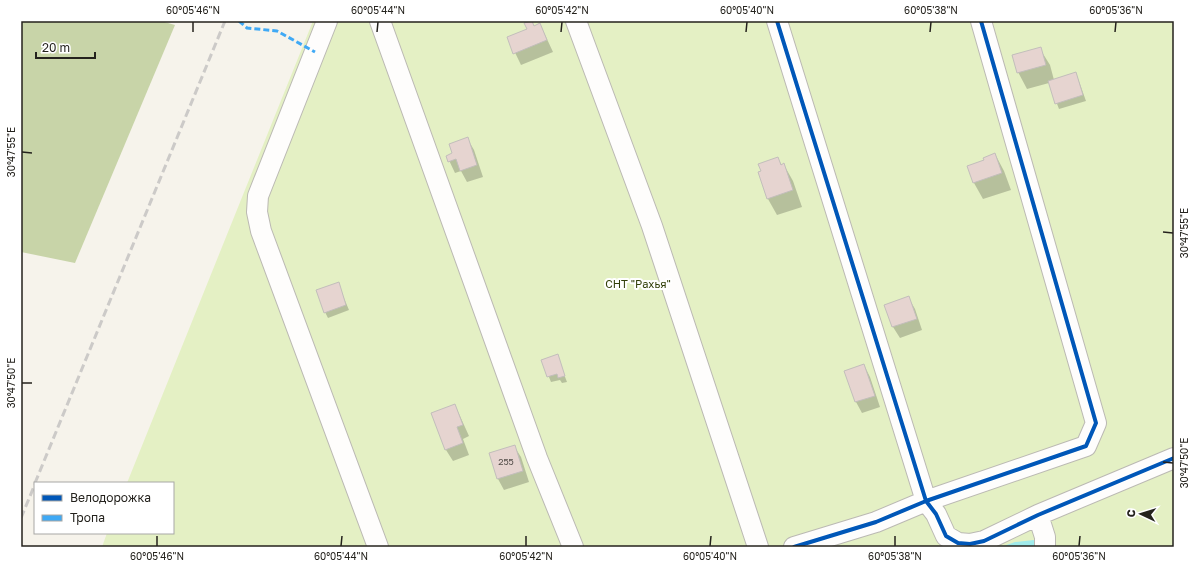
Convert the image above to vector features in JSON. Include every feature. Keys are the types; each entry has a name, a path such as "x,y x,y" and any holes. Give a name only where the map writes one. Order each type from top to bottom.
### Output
{"street":[{"path":"327,21 258,196 257,212 261,231 378,547"},
{"path":"380,21 537,458 573,547"},
{"path":"576,21 652,226 758,547"},
{"path":"777,21 931,507 946,536 958,543 970,544 984,541 1038,515 1174,458"},
{"path":"794,547 931,507 1086,446 1096,423 981,21"},
{"path":"1038,515 1045,537 1045,547"}],"green space":[{"path":"21,21 161,21 175,25 75,263 21,252"},
{"name":"СНТ \"Рахья\"","path":"313,21 1174,21 1174,547 102,547 107,534 174,534 174,482 127,482"}],"water":[{"path":"1034,540 1038,547 1001,547 1015,542"}],"building":[{"path":"532,21 534,26 540,23 547,40 513,54 507,37 527,29 524,23"},
{"path":"1041,47 1046,65 1017,73 1012,55"},
{"path":"1076,72 1083,95 1055,104 1048,81"},
{"path":"468,137 477,165 460,171 456,159 448,162 446,156 452,153 449,144"},
{"path":"995,153 1002,173 973,183 967,166 984,160 983,158"},
{"path":"778,157 781,165 784,163 793,190 767,199 758,172 761,171 758,164"},
{"path":"339,282 346,305 324,313 316,290"},
{"path":"909,296 917,319 892,327 884,305"},
{"path":"558,354 565,376 558,378 557,374 547,377 541,360"},
{"path":"864,364 875,396 855,402 844,371"},
{"path":"455,404 463,425 457,427 463,443 445,450 431,413"},
{"path":"515,445 523,471 497,479 489,453"}],"railway":[{"path":"35,482 225,21"},
{"path":"21,518 34,486"}],"marked path":[{"path":"239,21 247,28 277,31 315,52"}],"cycle path":[{"path":"777,21 926,501 936,514 946,536 958,543 970,544 984,541 1038,515 1174,458"},
{"path":"794,547 876,522 926,501 1086,446 1096,423 981,21"}]}
